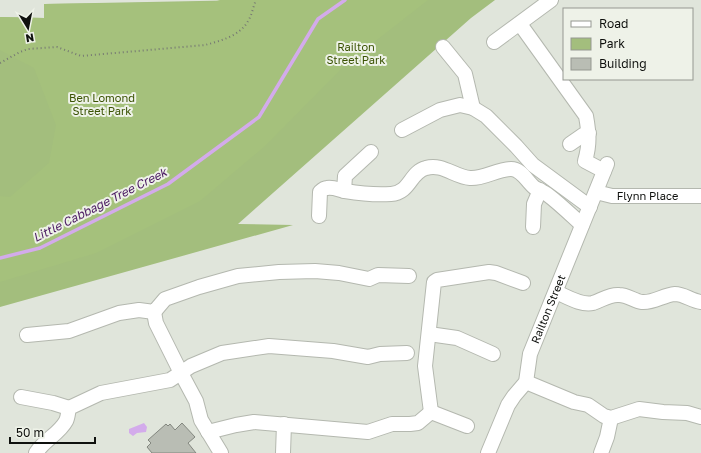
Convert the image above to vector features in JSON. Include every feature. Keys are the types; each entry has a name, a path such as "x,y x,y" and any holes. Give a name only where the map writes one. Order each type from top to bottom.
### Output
{"street":[{"path":"494,42 551,0"},
{"path":"520,24 586,116 589,133 583,135 570,144"},
{"path":"443,47 465,74 473,108"},
{"path":"402,130 440,110 460,105 473,108 486,116 533,165 590,207"},
{"name":"Railton Street","path":"526,382 530,354 605,167 585,161 589,148 589,133"},
{"path":"344,191 345,176 371,152"},
{"path":"319,216 320,192 325,188 334,187 344,191 390,194 399,192 406,188 417,173 424,168 441,168 469,178 482,177 502,170 514,169 523,175 534,187 547,194 582,225"},
{"path":"533,227 534,204 540,190"},
{"name":"Flynn Place","path":"596,192 612,196 701,196"},
{"path":"154,312 165,299 199,287 238,276 278,272 315,272 339,273 369,279 378,275 409,276"},
{"path":"431,412 426,366 434,286 437,280 489,272 496,273 523,283"},
{"path":"556,292 584,303 591,303 610,296 619,295 642,302 651,302 668,295 677,294 701,302"},
{"path":"27,335 68,331 119,313 139,310 154,312"},
{"path":"154,312 156,323 196,401 202,420 221,453"},
{"path":"429,334 457,338 493,354"},
{"path":"22,397 53,403 69,408 101,393 170,380 191,366 222,353 269,346 333,351 368,357 380,354 406,352"},
{"path":"488,453 508,405 526,382 574,402 588,405 604,416 612,418 639,409 663,412 687,412 701,417"},
{"path":"36,453 40,446 57,432 66,421 69,408"},
{"path":"208,432 236,424 254,422 368,432 392,424 418,423 431,412"},
{"path":"431,412 467,426"},
{"path":"601,453 608,437 612,418"},
{"path":"283,453 284,424"}],"path":[{"path":"0,63 28,49 57,48 81,56 205,45 223,40 236,34 248,22 256,0"}],"green space":[{"name":"Ben Lomond Street Park","path":"220,0 428,0 346,64 265,146 200,201 96,253 0,282 0,196 10,197 49,163 56,125 34,68 0,50 0,17 44,18 44,4 214,2"},
{"name":"Railton Street Park","path":"251,0 495,0 471,18 238,224 293,225 0,307 0,17 44,18 44,4"}],"shaded area":[{"path":"144,423 147,427 146,432 137,433 133,436 129,433 129,429"}],"building":[{"path":"182,423 195,437 188,443 196,453 152,453 147,447 151,443 148,440 166,424 168,426 170,424 175,430"}],"waterway":[{"name":"Little Cabbage Tree Creek","path":"0,258 40,248 168,184 259,117 318,19 345,0"}]}
